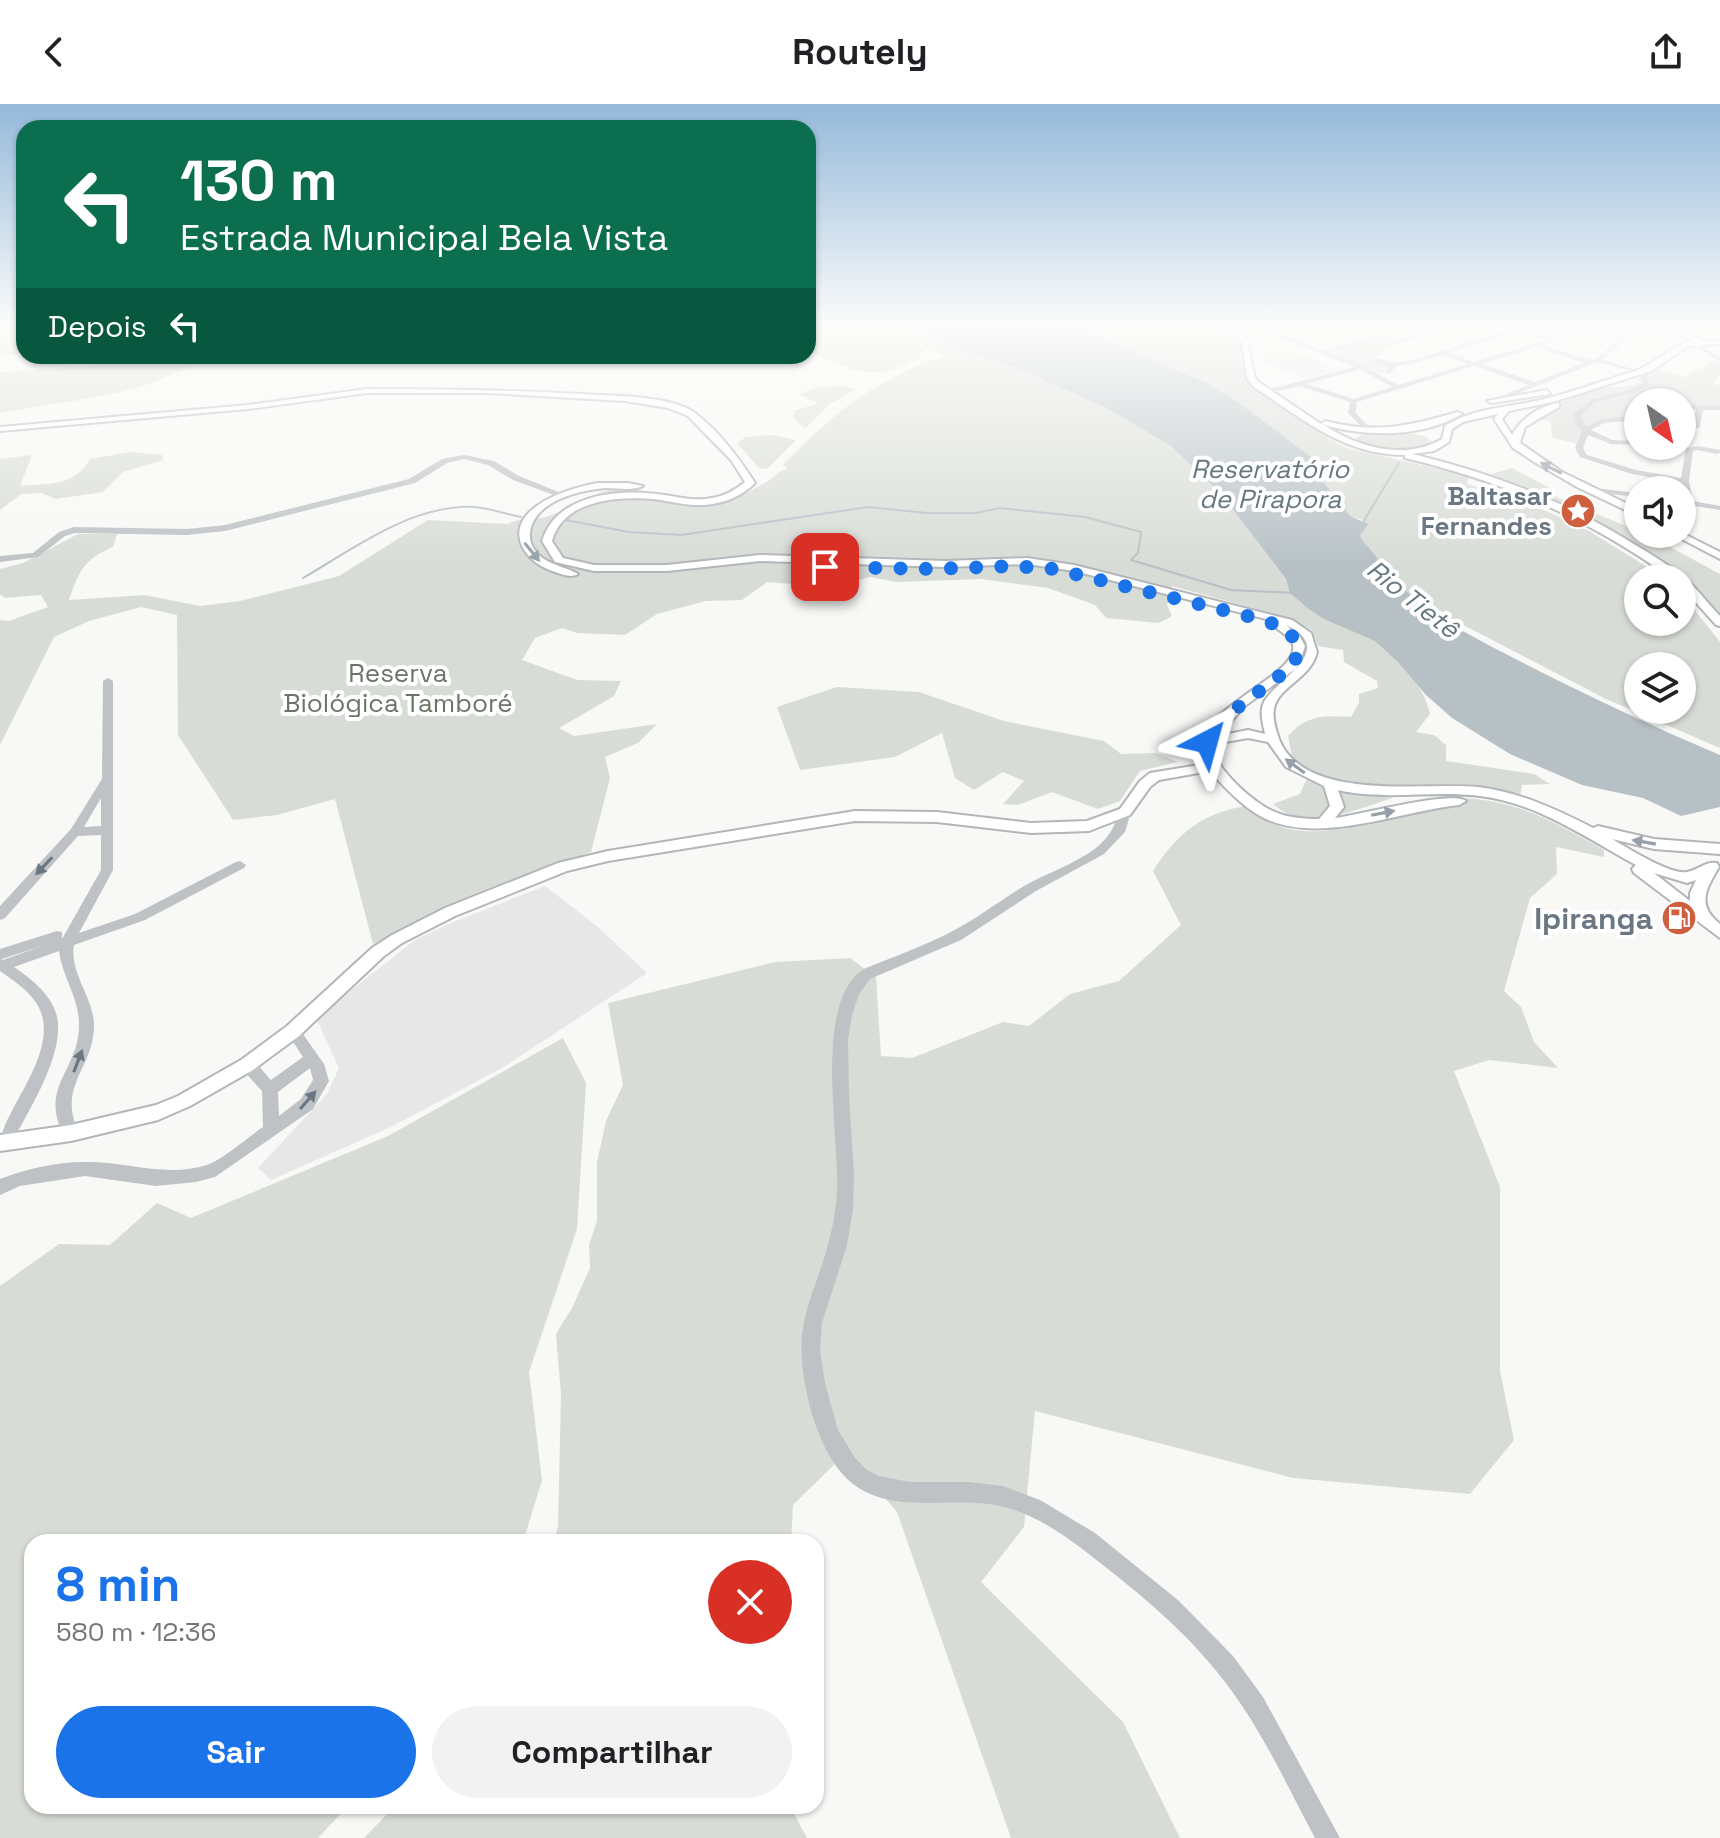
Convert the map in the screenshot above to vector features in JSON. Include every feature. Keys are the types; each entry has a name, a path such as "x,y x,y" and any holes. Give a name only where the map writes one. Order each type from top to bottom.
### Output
{"main road":[{"path":"0,429 263,405"},
{"path":"558,497 561,507 635,495 706,502 726,497 747,486 750,480 747,475 701,423 678,408 661,405"},
{"path":"1291,405 1336,437 1366,448 1460,468 1515,488 1613,535 1656,564"},
{"path":"1400,431 1480,405"},
{"path":"1387,452 1437,447 1444,443 1448,428 1454,423 1517,405"},
{"path":"1516,446 1515,436 1526,422 1557,405"},
{"path":"1509,407 1498,419 1516,446 1624,506"},
{"path":"1300,412 1327,424 1369,432 1400,431 1429,436 1435,440 1437,447"},
{"path":"1366,448 1353,437 1369,432"},
{"path":"747,475 727,491 700,496 644,486 584,489 558,497 527,523 523,531 525,546 538,561 550,568 590,577 616,578 757,563 886,570 1013,566 1054,569 1260,619 1287,629 1299,646 1294,665 1229,714 1210,738 1206,753 1212,767 1247,800 1270,816 1299,823 1324,822 1439,802 1480,802 1525,811 1571,831 1632,865 1720,932"},
{"path":"584,489 602,492 596,501"},
{"path":"579,506 554,521 547,541 559,560 576,565 667,568 760,558 945,564 1027,561 1074,568 1280,619 1305,632 1313,656 1305,669 1279,691 1270,704 1267,718 1272,739 1285,760 1306,775 1330,784 1490,793 1530,804 1677,877 1687,878 1716,863"},
{"path":"1696,544 1720,556"},
{"path":"1696,597 1720,623"},
{"path":"1210,738 1248,734 1272,739"},
{"path":"2,1143 71,1133 158,1112 247,1065 293,1031 378,952 397,939 502,891 585,861 855,816 924,816 1001,827 1066,829 1106,822 1125,812 1155,776 1212,767"},
{"path":"1324,822 1337,807 1336,795 1330,784"},
{"path":"1570,822 1654,844 1720,849"},
{"path":"1716,863 1696,888 1695,898 1704,916 1720,932"}],"street":[{"path":"1353,405 1352,413 1369,432"},
{"path":"1589,405 1577,416 1578,423 1614,443 1624,443"},
{"path":"1696,407 1720,408"},
{"path":"1696,425 1700,407"},
{"path":"1624,419 1602,421 1586,430 1579,448 1584,457 1657,476"},
{"path":"1686,476 1689,450 1698,448 1717,452"},
{"path":"0,559 35,555 70,531 187,532 237,525 412,481 445,461 464,457 483,460 558,497"},
{"path":"1594,490 1624,493"},
{"path":"1696,504 1720,508"},
{"path":"71,1133 61,1120 61,1105 87,1032 84,1004 67,962 71,936 104,880 109,859 106,781 108,681"},
{"path":"0,915 75,832 106,781"},
{"path":"1125,812 1121,829 1100,851 1031,888 982,922 865,975 854,985 847,998 839,1070 846,1174 844,1209 838,1245 812,1326 815,1389 834,1442 861,1478 881,1487 912,1492 1001,1495 1044,1513 1097,1548 1163,1599 1222,1661 1254,1703 1328,1838"},
{"path":"75,832 108,830"},
{"path":"2,1143 42,1063 51,1031 48,1011 41,999 0,963 71,936 140,917 240,865"},
{"path":"0,1187 19,1179 85,1169 156,1178 196,1175 225,1164 307,1104 316,1091 321,1074 293,1031"},
{"path":"270,1089 312,1059"},
{"path":"247,1065 270,1089 271,1131"}],"shaded area":[{"path":"545,886 598,927 647,973 502,1068 393,1126 271,1180 258,1168 327,1094 339,1068 316,1018 415,940"}],"green space":[{"path":"0,405 51,405 0,413"},
{"path":"829,405 805,429 793,418 795,410"},
{"name":"Reserva Biológica Tamboré","path":"849,405 1100,405 1109,409 1171,446 1221,494 1300,602 1323,618 1375,641 1402,664 1417,683 1430,714 1416,732 1434,735 1446,745 1446,761 1534,774 1550,784 1522,785 1520,797 1474,787 1428,787 1327,817 1307,818 1289,814 1273,804 1300,794 1309,774 1293,762 1288,736 1309,720 1351,717 1359,703 1359,694 1378,688 1377,681 1344,662 1343,650 1318,646 1312,630 1286,617 1172,586 1167,605 1172,616 1159,623 1106,618 1095,605 1048,588 982,579 896,582 870,577 832,587 767,582 742,600 706,601 657,614 625,635 577,633 562,628 535,638 522,660 577,680 621,681 614,696 559,728 574,736 657,724 638,743 605,757 610,778 591,852 493,887 373,944 335,799 277,815 233,820 178,735 177,615 141,607 89,621 54,637 0,745 0,620 9,621 48,607 41,595 5,598 0,594 0,569 23,563 78,534 117,534 113,547 95,556 84,567 69,600 144,595 200,606 240,601 339,576 428,520 507,524 549,516 590,496 623,488 696,505 725,502 788,469 783,465"},
{"path":"1240,405 1280,405 1347,448 1469,476 1467,484 1549,512 1591,532 1642,564 1624,564 1624,636 1696,636 1696,612 1720,642 1720,748 1664,724 1696,724 1696,652 1624,652 1624,707 1421,603 1381,568 1373,552 1364,545 1360,537 1365,520 1350,517"},
{"path":"1557,405 1624,405 1624,418 1594,423 1576,443 1552,438 1551,422 1536,418"},
{"path":"1696,405 1720,405 1696,406"},
{"path":"1409,433 1424,436 1434,443 1395,450 1357,440 1363,434"},
{"path":"772,435 796,440 767,469 759,468 737,443 746,437"},
{"path":"130,452 162,455 163,460 123,472 103,492 55,499 42,493 21,494 0,510 0,459 32,455 20,486 60,482 77,475 90,459"},
{"path":"1512,468 1548,487 1558,498 1624,525 1624,538 1583,516 1491,474"},
{"path":"1672,548 1720,574 1720,614 1696,589 1696,564 1665,564 1643,549"},
{"path":"837,687 919,692 1004,721 1104,741 1121,754 1156,753 1178,762 1140,771 1120,801 1098,809 1052,792 1018,805 1003,804 1024,781 1003,772 974,790 955,778 942,733 895,757 800,770 777,707"},
{"path":"1460,798 1500,803 1535,814 1604,850 1604,857 1556,847 1557,874 1530,898 1504,991 1521,1007 1534,1042 1558,1068 1489,1060 1454,1071 1500,1187 1500,1371 1514,1440 1470,1494 1293,1478 1035,1411 1024,1527 981,1582 1123,1722 1180,1838 1011,1838 897,1512 846,1453 793,1505 791,1534 556,1534 561,1395 556,1334 590,1268 589,1245 597,1221 597,1162 606,1121 623,1085 608,1003 775,962 850,958 876,977 881,1056 912,1058 1003,1022 1029,1026 1070,994 1119,981 1181,925 1153,871 1171,846 1203,820 1246,806 1270,822 1296,830 1323,831 1378,820"},
{"path":"563,1038 586,1083 577,1229 529,1372 542,1480 525,1534 24,1534 24,1814 340,1814 318,1838 0,1838 0,1286 59,1244 110,1245 157,1203 191,1218 388,1136"},
{"path":"387,1814 794,1814 807,1838 364,1838"}],"water":[{"name":"Reservatório de Pirapora","path":"1100,405 1242,405 1311,457 1313,469 1350,516 1368,524 1360,536 1363,542 1390,575 1427,608 1470,635 1624,712 1624,724 1650,724 1720,755 1720,807 1681,816 1643,798 1582,785 1510,754 1452,718 1375,641 1324,619 1290,593 1286,579 1221,494 1171,446"}],"waterway":[{"path":"1363,522 1399,463"},
{"path":"303,578 378,534 439,510 475,507 521,517"},
{"path":"566,520 629,532 681,535 868,507 926,513 976,513 1000,508 1085,517 1141,532 1138,553 1131,560 1231,590 1295,593"}],"place":[{"name":"Baltasar Fernandes","path":"1578,511"},
{"name":"Ipiranga","path":"1679,918"}],"route":[{"path":"825,567 886,570 1013,566 1054,569 1260,619 1287,629 1299,646 1294,665 1229,714 1207,742"}],"water label":[{"name":"Rio Tietê","path":"1413,599"}]}
